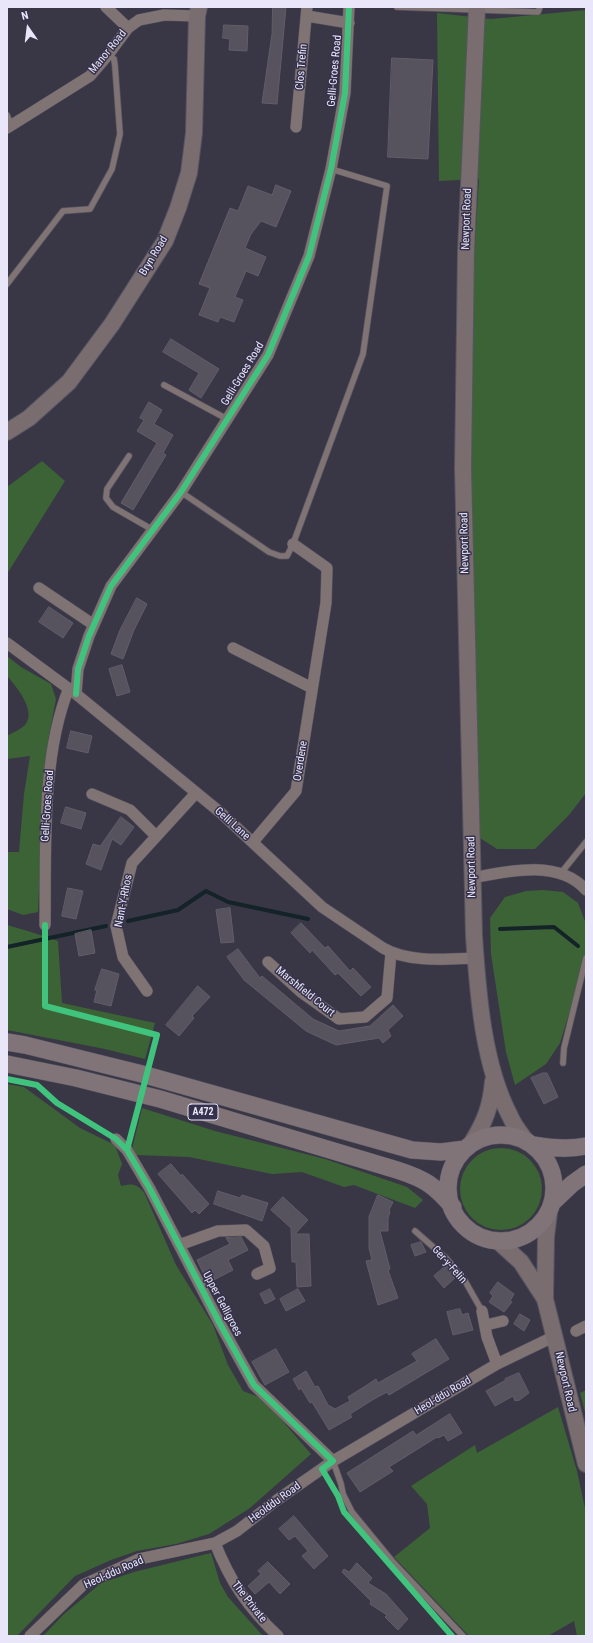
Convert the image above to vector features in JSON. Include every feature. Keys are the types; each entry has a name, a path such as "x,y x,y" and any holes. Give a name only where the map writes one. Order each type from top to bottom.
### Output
{"main road":[{"name":"Newport Road","path":"477,8 466,251 463,468 475,958 483,1022 493,1077 510,1117 530,1144"},
{"name":"Bryn Road","path":"7,432 29,418 69,382 112,324 165,241 178,208 189,173 194,133 198,12"},
{"name":"A472","path":"7,1042 25,1045 142,1074 412,1150 441,1152 468,1146"},
{"name":"A472","path":"7,1064 76,1078 160,1099 410,1174 430,1184 453,1208"},
{"name":"Newport Road","path":"468,1146 486,1118 490,1104 493,1077"},
{"path":"586,1146 552,1148 530,1144 511,1137 494,1136 486,1138 468,1146 454,1165 449,1183 449,1195 453,1208 462,1222 472,1232 484,1238 498,1241 514,1240 522,1237 538,1226 551,1207 572,1184 586,1174"},
{"path":"530,1144 543,1155 550,1169 554,1184 551,1207"},
{"name":"Newport Road","path":"551,1207 546,1237 545,1299 586,1464"},
{"name":"Newport Road","path":"498,1241 521,1262 545,1299"}],"street":[{"path":"106,7 128,28"},
{"name":"Gelli-Groes Road","path":"45,925 46,850 52,750 59,717 72,691 78,669 94,625 111,586 181,492 268,355 309,256 332,169 345,93 349,7"},
{"path":"307,11 349,23"},
{"name":"Clos Trefin","path":"296,128 307,11"},
{"name":"Manor Road","path":"9,126 90,76 128,28 139,20 164,15 198,12"},
{"name":"Overdene","path":"253,842 296,791 326,603 327,568 293,544"},
{"path":"39,588 94,625"},
{"name":"Gelli Lane","path":"7,643 72,691 221,813 322,907 391,952 408,956 438,959 475,958"},
{"path":"233,648 312,688"},
{"name":"Nant-Y-Rhos","path":"147,991 122,957 116,926 132,863 196,793"},
{"path":"92,794 130,810 156,836"},
{"path":"472,878 493,874 535,870 561,873 580,883 586,890"},
{"name":"Marshfield Court","path":"268,962 301,992 339,1019 365,1017 387,998 391,952"},
{"name":"Upper Gelligroes","path":"116,1139 127,1150 150,1189 254,1385 333,1461"},
{"path":"179,1245 218,1231 246,1230 264,1246 270,1268 257,1274"},
{"name":"Ger-y-Felin","path":"482,1311 489,1342 497,1364"},
{"path":"486,1325 503,1321"},
{"name":"Heol-ddu Road","path":"333,1461 497,1364 555,1336"},
{"name":"Heolddu Road","path":"215,1543 237,1531 277,1500 333,1461"},
{"name":"Heol-ddu Road","path":"30,1636 83,1585 138,1559 215,1543"},
{"name":"The Private","path":"215,1543 236,1588 251,1607 278,1636"}],"lane":[{"path":"397,7 477,8 538,12 540,7"},
{"path":"7,284 63,211 90,209 112,169 120,134 114,59 108,55"},
{"path":"7,115 9,126"},
{"path":"181,492 269,552 280,556 287,556 293,544 363,354 387,186 332,169"},
{"path":"164,385 227,419"},
{"path":"129,456 107,490 106,498 113,507 153,530"},
{"path":"561,873 586,842"},
{"path":"563,1063 564,1048 586,958"},
{"name":"Ger-y-Felin","path":"415,1231 447,1259 465,1281 482,1311"},
{"path":"333,1461 343,1494 352,1512 393,1562 463,1636"}],"green space":[{"path":"586,10 586,793 569,815 535,849 497,849 480,838 477,805 468,449 471,308 479,179 439,181 437,13 491,19"},
{"path":"42,461 65,481 7,574 7,487"},
{"path":"7,656 21,667 51,684 56,699 48,741 42,823 38,912 23,915 7,909 7,852 19,852 24,794 30,756 7,759 7,736 25,725 29,713 20,692 7,676"},
{"path":"543,890 563,892 578,903 586,924 586,959 560,1043 546,1064 515,1085 506,1052 491,954 490,918 505,897 526,891"},
{"path":"7,925 58,941 62,1003 155,1023 145,1059 105,1049 7,1030"},
{"path":"7,1084 24,1087 80,1128 115,1145 122,1164 118,1175 121,1186 134,1185 139,1187 144,1192 176,1265 213,1325 228,1365 243,1391 259,1397 274,1411 311,1454 250,1508 209,1534 176,1544 137,1551 111,1560 75,1576 17,1636 7,1636"},
{"path":"142,1108 215,1131 325,1159 407,1187 423,1200 415,1208 354,1185 344,1187 302,1172 272,1174 189,1157 136,1155 132,1149"},
{"path":"501,1148 517,1152 530,1160 538,1173 542,1189 538,1205 530,1218 517,1226 501,1230 485,1226 472,1218 464,1205 460,1189 464,1173 472,1160 485,1152"},
{"path":"586,1390 586,1416 580,1393"},
{"path":"558,1407 577,1471 586,1513 586,1636 577,1636 574,1621 548,1636 469,1636 394,1557 430,1528 427,1504 411,1486 475,1445 477,1453"},
{"path":"211,1553 220,1583 228,1597 263,1636 43,1636 63,1615 101,1583 134,1572"}],"building":[{"path":"273,7 286,7 277,104 262,103 272,34"},
{"path":"224,25 248,26 247,51 229,50 230,39 223,38"},
{"path":"392,58 433,60 428,159 388,157"},
{"path":"276,185 291,191 276,227 261,221 251,234 245,248 266,257 258,276 246,271 235,297 243,300 234,322 220,317 218,322 199,315 210,288 199,284 230,208 238,211 248,186 272,195"},
{"path":"171,339 219,369 201,398 189,390 199,373 163,352"},
{"path":"149,402 162,410 154,424 173,435 163,453 166,455 133,510 121,503 157,443 137,431 144,420 140,418"},
{"path":"137,598 147,604 134,630 123,659 111,654 120,630"},
{"path":"49,607 73,623 63,638 39,622"},
{"path":"122,665 130,692 117,696 109,669"},
{"path":"71,731 92,736 88,753 67,748"},
{"path":"66,807 86,813 81,829 61,823"},
{"path":"121,817 134,827 121,845 112,839 101,870 86,864 93,844 100,846"},
{"path":"68,888 83,891 76,919 62,916"},
{"path":"230,908 234,942 221,943 216,910"},
{"path":"301,923 325,948 328,946 350,971 353,968 371,987 361,996 338,973 335,975 312,950 310,953 291,933"},
{"path":"91,930 95,953 79,956 75,934"},
{"path":"238,949 260,978 262,976 313,1019 339,1031 370,1026 393,1005 403,1016 388,1030 391,1036 383,1043 379,1038 336,1045 306,1031 244,980 227,957"},
{"path":"102,969 119,974 111,1006 94,1002 97,990 95,990"},
{"path":"198,986 210,997 192,1016 194,1018 179,1036 166,1025"},
{"path":"547,1073 558,1097 544,1104 531,1078"},
{"path":"171,1164 209,1204 199,1214 195,1210 192,1213 158,1174"},
{"path":"218,1191 240,1198 242,1195 268,1203 262,1221 214,1204"},
{"path":"378,1195 393,1202 389,1210 388,1231 380,1231 390,1269 388,1270 398,1298 378,1305 366,1261 372,1260 369,1248 369,1217"},
{"path":"283,1197 308,1220 295,1234 309,1234 311,1286 297,1287 296,1262 292,1262 291,1228 271,1210"},
{"path":"241,1237 248,1250 228,1260 233,1270 208,1283 197,1260 230,1244 226,1238"},
{"path":"421,1242 426,1252 415,1256 411,1245"},
{"path":"447,1265 456,1277 444,1288 434,1276"},
{"path":"498,1282 514,1294 510,1301 512,1302 504,1312 489,1302 493,1296 490,1293"},
{"path":"270,1289 275,1299 265,1304 260,1294"},
{"path":"298,1289 305,1301 286,1311 280,1299"},
{"path":"460,1309 462,1315 468,1313 473,1330 453,1335 447,1312"},
{"path":"520,1314 530,1320 524,1331 514,1324"},
{"path":"436,1339 449,1359 389,1395 387,1392 374,1399 350,1414 352,1417 329,1430 312,1402 310,1403 301,1388 299,1390 293,1379 306,1371 315,1387 318,1386 328,1405 335,1409 350,1401 348,1397 376,1379 378,1383 417,1361 412,1354"},
{"path":"276,1349 289,1372 265,1385 252,1362"},
{"path":"519,1373 529,1393 518,1401 515,1401 513,1396 495,1406 486,1391 506,1380 505,1379"},
{"path":"450,1414 462,1433 448,1441 444,1435 438,1438 437,1437 389,1467 393,1471 360,1492 347,1473 413,1431 416,1435"},
{"path":"294,1516 328,1556 314,1569 302,1556 308,1551 295,1536 289,1540 279,1529"},
{"path":"268,1562 290,1584 280,1594 269,1582 255,1594 248,1586 261,1574 258,1571"},
{"path":"357,1563 372,1578 368,1583 386,1594 408,1619 398,1630 385,1617 387,1615 370,1604 371,1601 342,1572 344,1569 349,1572"}],"waterway":[{"path":"128,921 178,910 206,891 228,902 308,919"},
{"path":"7,947 106,926"},
{"path":"500,929 554,927 578,946"}],"cycle path":[{"path":"76,694 78,669 89,636 111,586 181,492 268,355 309,256 331,169 345,93 349,7"},
{"path":"45,925 45,1006 157,1035 127,1150"},
{"path":"7,1079 37,1085 57,1103 116,1139 127,1150 150,1189 219,1322 254,1385 333,1461 322,1469 338,1496 344,1512 452,1636"}]}
